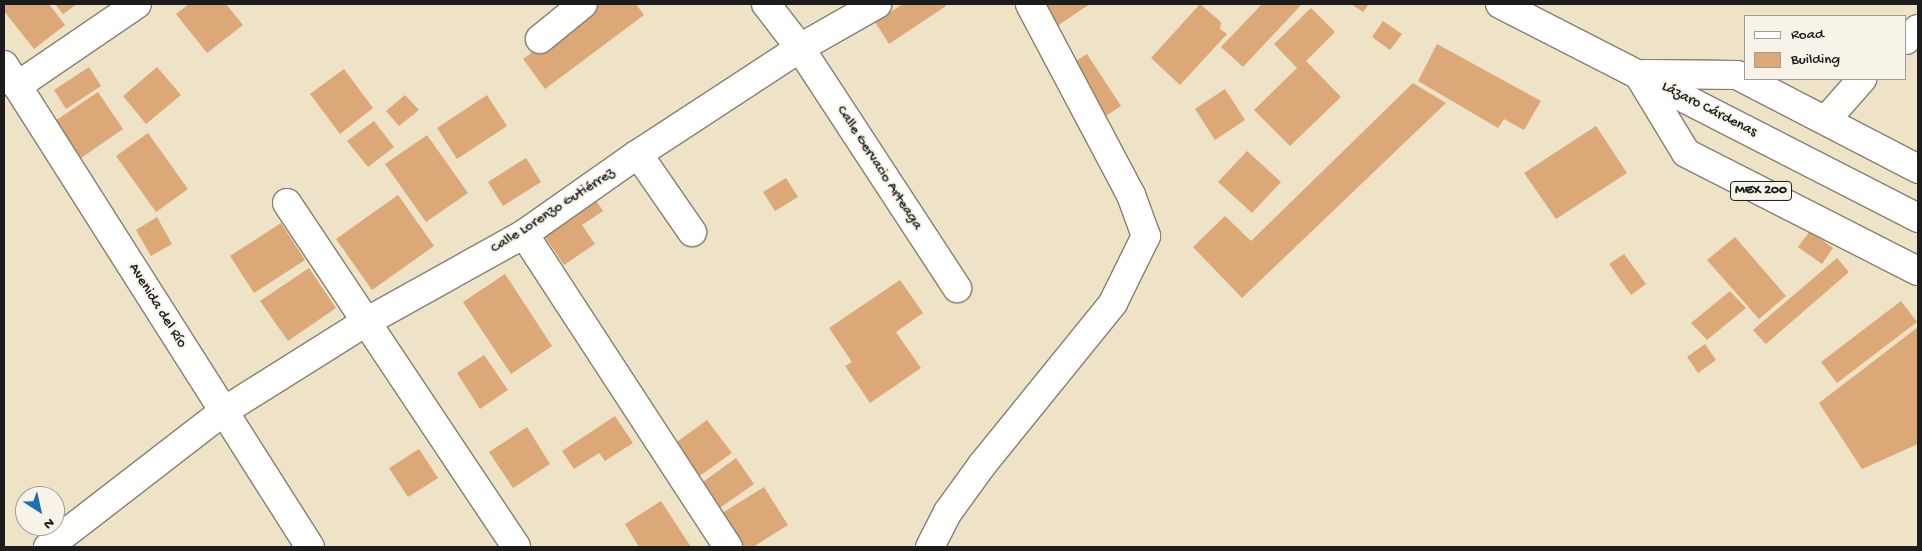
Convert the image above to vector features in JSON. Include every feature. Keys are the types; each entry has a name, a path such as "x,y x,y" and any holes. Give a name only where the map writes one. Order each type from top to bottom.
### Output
{"street":[{"path":"10,76 137,4"},
{"path":"540,39 583,4"},
{"name":"Calle Gervacio Arteaga","path":"766,4 800,48 957,288"},
{"name":"Calle Lorenzo Gutiérrez","path":"48,547 224,412 366,322 524,234 638,154 800,48 877,4"},
{"path":"930,547 948,512 982,465 1113,303 1146,236 1131,195 1030,4"},
{"name":"Lázaro Cárdenas","path":"1500,4 1918,218"},
{"path":"1907,39 1918,29"},
{"path":"1638,74 1737,75 1744,79"},
{"name":"MEX 200","path":"1638,74 1686,153 1918,271"},
{"name":"Avenida del Río","path":"10,76 310,547"},
{"path":"1747,80 1918,169"},
{"path":"1826,120 1861,80"},
{"path":"638,154 692,232"},
{"path":"287,203 516,547"},
{"path":"524,234 728,547"}],"building":[{"path":"4,4 49,4 65,25 34,49 4,11"},
{"path":"55,4 77,4 63,14"},
{"path":"189,4 226,4 243,25 207,53 176,14"},
{"path":"597,4 636,4 644,15 545,89 523,59"},
{"path":"903,4 945,4 946,6 889,44 875,22"},
{"path":"1037,4 1090,4 1054,28"},
{"path":"1200,4 1221,22 1220,29 1227,34 1180,85 1151,58"},
{"path":"1262,4 1302,4 1243,67 1221,47"},
{"path":"1351,4 1369,4 1363,12"},
{"path":"1311,8 1335,32 1306,61 1341,97 1290,146 1254,110 1297,68 1274,44"},
{"path":"1383,21 1402,34 1390,50 1372,37"},
{"path":"1437,44 1541,101 1524,130 1504,119 1498,128 1418,81"},
{"path":"1087,54 1121,106 1100,120 1066,67"},
{"path":"89,67 101,86 66,109 54,90"},
{"path":"157,67 181,95 146,124 123,96"},
{"path":"344,69 373,108 340,134 310,94"},
{"path":"1413,83 1446,103 1242,298 1193,247 1225,216 1251,241"},
{"path":"1225,89 1245,120 1215,140 1195,109"},
{"path":"98,92 123,129 81,158 55,121"},
{"path":"405,95 419,110 399,126 386,111"},
{"path":"487,95 507,126 457,159 437,128"},
{"path":"374,121 394,147 368,167 347,141"},
{"path":"1596,126 1627,173 1556,219 1524,173"},
{"path":"148,133 188,189 156,212 116,156"},
{"path":"427,135 468,193 426,222 385,164"},
{"path":"1247,151 1281,182 1252,213 1218,182"},
{"path":"526,158 541,182 503,206 488,182"},
{"path":"786,178 798,197 775,211 763,192"},
{"path":"398,195 434,246 372,290 336,239"},
{"path":"593,196 603,211 582,225 595,244 564,265 541,231"},
{"path":"157,217 172,244 151,256 136,230"},
{"path":"281,223 305,260 254,293 230,256"},
{"path":"1810,231 1833,248 1822,264 1798,247"},
{"path":"1735,237 1786,296 1759,319 1707,260"},
{"path":"1624,254 1646,284 1631,295 1609,264"},
{"path":"1837,258 1849,272 1766,344 1753,330"},
{"path":"309,268 336,308 288,341 260,301"},
{"path":"505,274 552,346 511,374 463,302"},
{"path":"900,280 923,313 896,332 921,368 870,403 845,366 852,362 829,328"},
{"path":"1730,291 1746,308 1707,340 1691,323"},
{"path":"1901,301 1917,322 1837,383 1821,362"},
{"path":"1918,327 1918,444 1862,469 1819,403"},
{"path":"1705,344 1716,360 1698,373 1687,357"},
{"path":"484,355 508,390 480,409 457,373"},
{"path":"615,416 633,443 605,461 599,453 574,469 562,451"},
{"path":"707,420 732,453 694,480 670,447"},
{"path":"527,427 550,464 513,488 489,452"},
{"path":"419,449 438,478 408,497 389,468"},
{"path":"736,458 754,484 714,512 696,487"},
{"path":"764,487 788,525 753,547 739,547 719,515"},
{"path":"661,501 691,547 639,547 625,524"}]}
